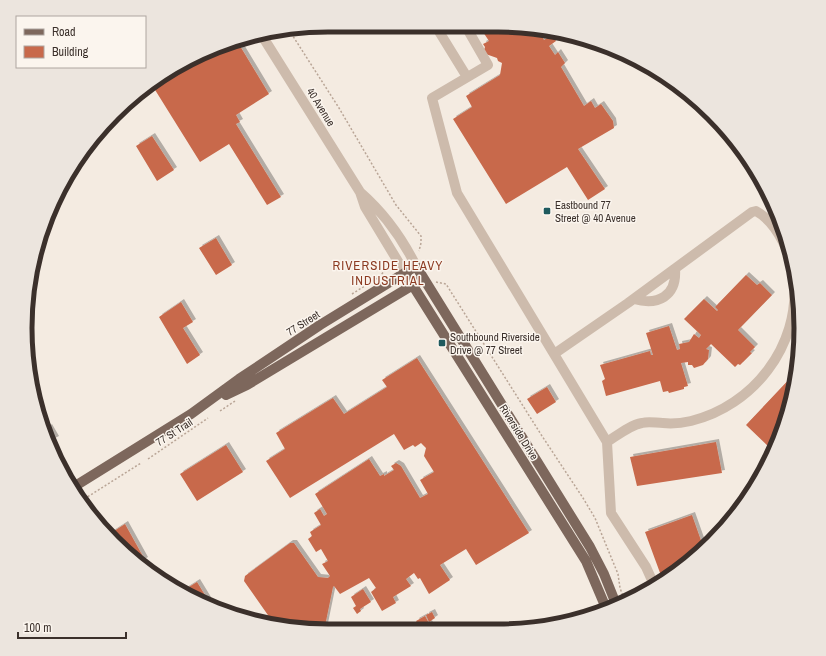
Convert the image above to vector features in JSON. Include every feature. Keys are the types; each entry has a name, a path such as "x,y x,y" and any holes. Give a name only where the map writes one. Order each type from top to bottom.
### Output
{"main road":[{"name":"77 Street","path":"77,485 207,404 239,379 416,266"},
{"name":"40 Avenue","path":"416,266 427,280"},
{"name":"Riverside Drive","path":"405,273 586,561 604,604"},
{"name":"77 Street","path":"207,404 247,385 413,285 427,280"},
{"name":"Riverside Drive","path":"427,280 590,547 604,574 614,600"}],"street":[{"path":"439,32 467,77"},
{"path":"469,32 488,64 432,98 457,193 608,442 611,513 646,567 652,580"},
{"name":"40 Avenue","path":"264,39 360,192 365,207 405,273"},
{"name":"40 Avenue","path":"360,192 372,202 402,241 416,266"},
{"path":"554,354 634,299 752,212 761,214 779,237"},
{"path":"634,299 645,302 655,302 668,294 676,279 675,269"},
{"path":"608,442 641,423 682,422 702,417 724,407 747,393 760,381 781,351 793,311"}],"path":[{"path":"292,35 306,58 324,82 396,205 421,236 422,243 417,255"},
{"path":"352,294 379,277 387,268 394,269"},
{"path":"427,280 446,284 583,498 595,518 618,574 622,596"},
{"name":"77 St Trail","path":"148,459 208,418"},
{"path":"86,498 141,463"}],"building":[{"path":"483,32 537,35 541,36 544,40 549,37 554,38 556,41 549,46 555,55 558,52 565,63 561,67 584,106 591,101 595,108 601,104 613,121 614,128 578,149 605,189 588,200 567,167 506,204 453,119 472,107 466,96 500,75 502,63 498,61 497,58 483,53 485,47 483,44 489,41"},
{"path":"240,46 269,94 236,115 240,122 236,124 281,197 267,205 229,144 200,162 154,89 197,63"},
{"path":"152,136 174,170 157,181 136,146"},
{"path":"216,238 232,265 216,275 199,248"},
{"path":"746,275 757,285 760,283 772,295 738,330 755,347 750,352 752,353 740,365 738,364 735,367 711,344 706,349 709,350 708,359 703,365 694,368 692,365 688,365 688,362 681,363 688,386 684,387 684,389 669,393 668,391 663,392 660,381 606,396 602,381 605,379 600,365 650,351 651,355 653,355 646,333 669,326 677,350 680,349 679,344 689,342 694,334 699,338 701,335 684,319 704,299 717,311 718,310 715,307"},
{"path":"181,302 193,322 183,328 200,355 187,364 159,317"},
{"path":"417,358 529,533 476,565 466,549 440,565 450,580 429,594 420,578 418,579 414,573 406,579 411,586 393,597 396,603 382,611 371,592 376,588 369,578 340,594 334,586 333,587 325,624 270,618 244,581 245,576 290,543 294,543 318,577 328,578 330,576 322,564 328,561 321,549 316,552 308,539 312,536 310,532 321,525 314,513 320,509 324,516 327,514 315,494 369,459 380,476 384,474 384,476 394,470 391,466 396,463 401,466 420,498 428,494 420,480 434,472 424,456 426,448 421,443 415,447 413,445 404,450 394,434 290,498 266,461 285,449 276,433 333,398 344,414 387,387 382,380"},
{"path":"789,379 784,405 769,447 746,425"},
{"path":"547,387 556,402 537,414 527,399"},
{"path":"716,442 722,473 637,486 630,457"},
{"path":"226,445 243,472 197,501 180,474"},
{"path":"692,515 702,542 678,563 661,575 645,532"},
{"path":"125,524 145,560 133,551 113,531"},
{"path":"197,582 206,597 197,593 187,588"},
{"path":"363,589 371,602 360,609 361,611 357,614 353,608 356,606 351,597"},
{"path":"432,612 435,618 429,622 426,615"},
{"path":"425,616 429,624 418,624 416,621"}],"place":[{"name":"Eastbound 77 Street @ 40 Avenue","path":"547,211"},
{"name":"Southbound Riverside Drive @ 77 Street","path":"442,343"}],"district":[{"name":"RIVERSIDE HEAVY INDUSTRIAL","path":"388,272"}]}
